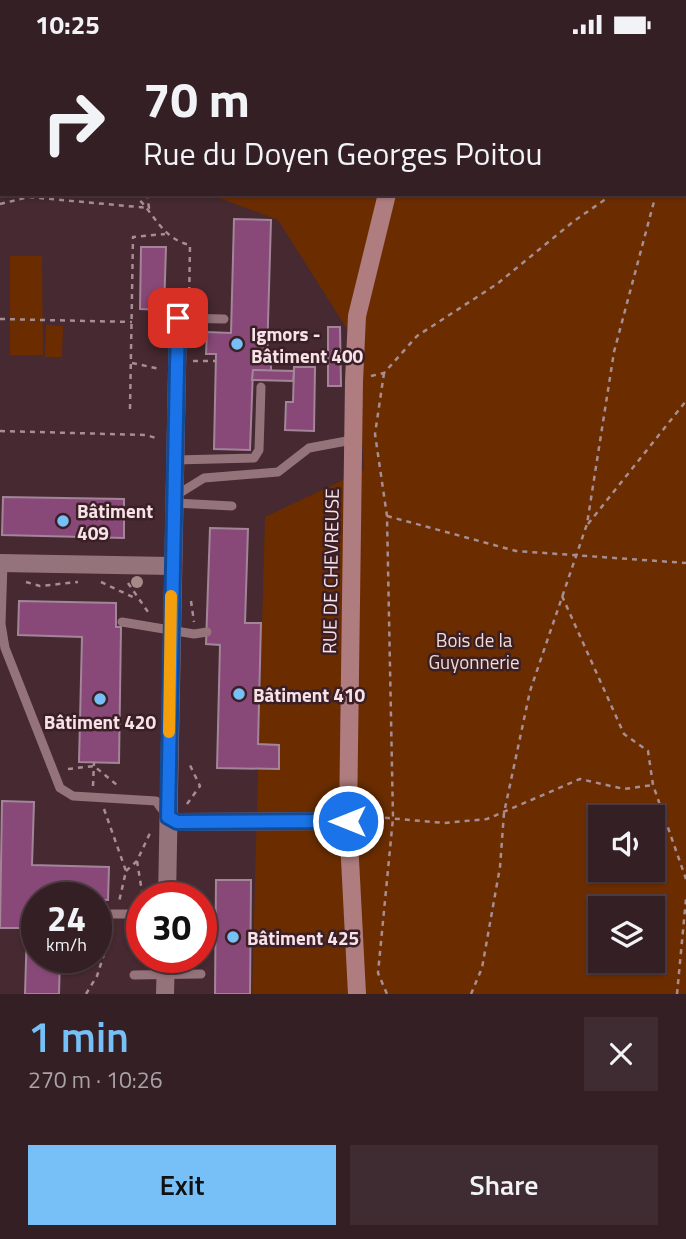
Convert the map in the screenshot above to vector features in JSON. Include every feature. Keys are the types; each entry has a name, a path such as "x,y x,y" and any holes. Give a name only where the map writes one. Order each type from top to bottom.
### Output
{"street":[{"name":"RUE DE CHEVREUSE","path":"357,994 348,821 354,381 357,316 387,196"},
{"path":"167,882 170,631 184,316"},
{"path":"2,567 172,566"},
{"path":"168,817 177,822 348,821"},
{"path":"165,994 166,973"}],"lane":[{"path":"184,316 224,319"},
{"path":"176,460 254,458 259,450 261,387"},
{"path":"175,500 204,478 278,472 310,449 352,440"},
{"path":"175,500 232,506"},
{"path":"2,567 1,624 5,648 60,788 74,796 156,801 168,817"},
{"path":"122,622 194,634 207,632"},
{"path":"112,914 126,914"},
{"path":"134,975 140,973"},
{"path":"197,973 201,974"}],"path":[{"path":"135,196 149,208 165,234"},
{"path":"147,196 149,208"},
{"path":"387,994 378,974 393,818 387,516 375,434 384,373 417,336 497,284 574,221 610,196"},
{"path":"471,994 482,968 500,867 504,813 530,691 587,524 614,352 655,196"},
{"path":"0,204 29,197 149,208"},
{"path":"130,409 134,237 165,234 190,245 184,316"},
{"path":"0,319 132,322"},
{"path":"186,361 216,361"},
{"path":"131,363 166,372"},
{"path":"354,381 384,373"},
{"path":"587,524 686,401"},
{"path":"0,431 146,435 163,439"},
{"path":"387,516 516,551 686,562"},
{"path":"2,567 40,586 81,581"},
{"path":"125,576 137,599 153,620"},
{"path":"91,578 137,599"},
{"path":"561,595 624,734 648,751 653,785 686,879"},
{"path":"55,774 72,767 94,764 119,786"},
{"path":"93,797 94,764"},
{"path":"348,821 368,815 443,823 488,819 580,779 624,789 653,785"},
{"path":"86,994 97,976 126,871 104,812 104,797"},
{"path":"126,871 138,860 151,831"},
{"path":"138,860 141,882"},
{"path":"677,994 686,899"}],"green space":[{"name":"Bois de la Guyonnerie","path":"214,196 686,196 686,994 252,994 265,517 364,470 356,343 278,220"},
{"path":"10,256 42,256 43,355 10,355"},
{"path":"46,325 63,326 62,357 45,357"}],"building":[{"name":"Igmors - Bâtiment 400","path":"234,219 271,220 267,357 271,357 271,371 253,370 250,450 214,449 216,354 206,354 207,332 231,333"},
{"path":"141,247 166,247 164,310 140,309"},
{"path":"328,327 340,327 341,386 328,386"},
{"path":"294,367 315,367 314,431 285,430 286,402 293,402"},
{"path":"253,370 294,371 293,381 252,380"},
{"name":"Bâtiment 409","path":"3,497 124,499 124,538 2,535"},
{"name":"Bâtiment 410","path":"210,528 248,529 245,623 261,623 258,744 279,745 279,769 217,768 220,645 206,644"},
{"name":"Bâtiment 420","path":"19,601 116,603 116,627 121,627 119,763 79,762 82,637 18,635"},
{"path":"2,801 34,802 32,865 109,867 109,882 21,882 21,928 0,928"},
{"name":"Bâtiment 425","path":"251,880 250,994 215,994 216,882"},
{"path":"26,973 60,973 59,994 25,994"}],"slow traffic":[{"path":"169,732 171,596"}],"place":[{"name":"Igmors - Bâtiment 400","path":"237,344"},
{"name":"Bâtiment 409","path":"63,521"},
{"name":"Bâtiment 410","path":"239,694"},
{"name":"Bâtiment 420","path":"100,699"},
{"name":"Bâtiment 425","path":"233,937"}],"route":[{"path":"178,318 168,817 177,822 348,821"}]}
